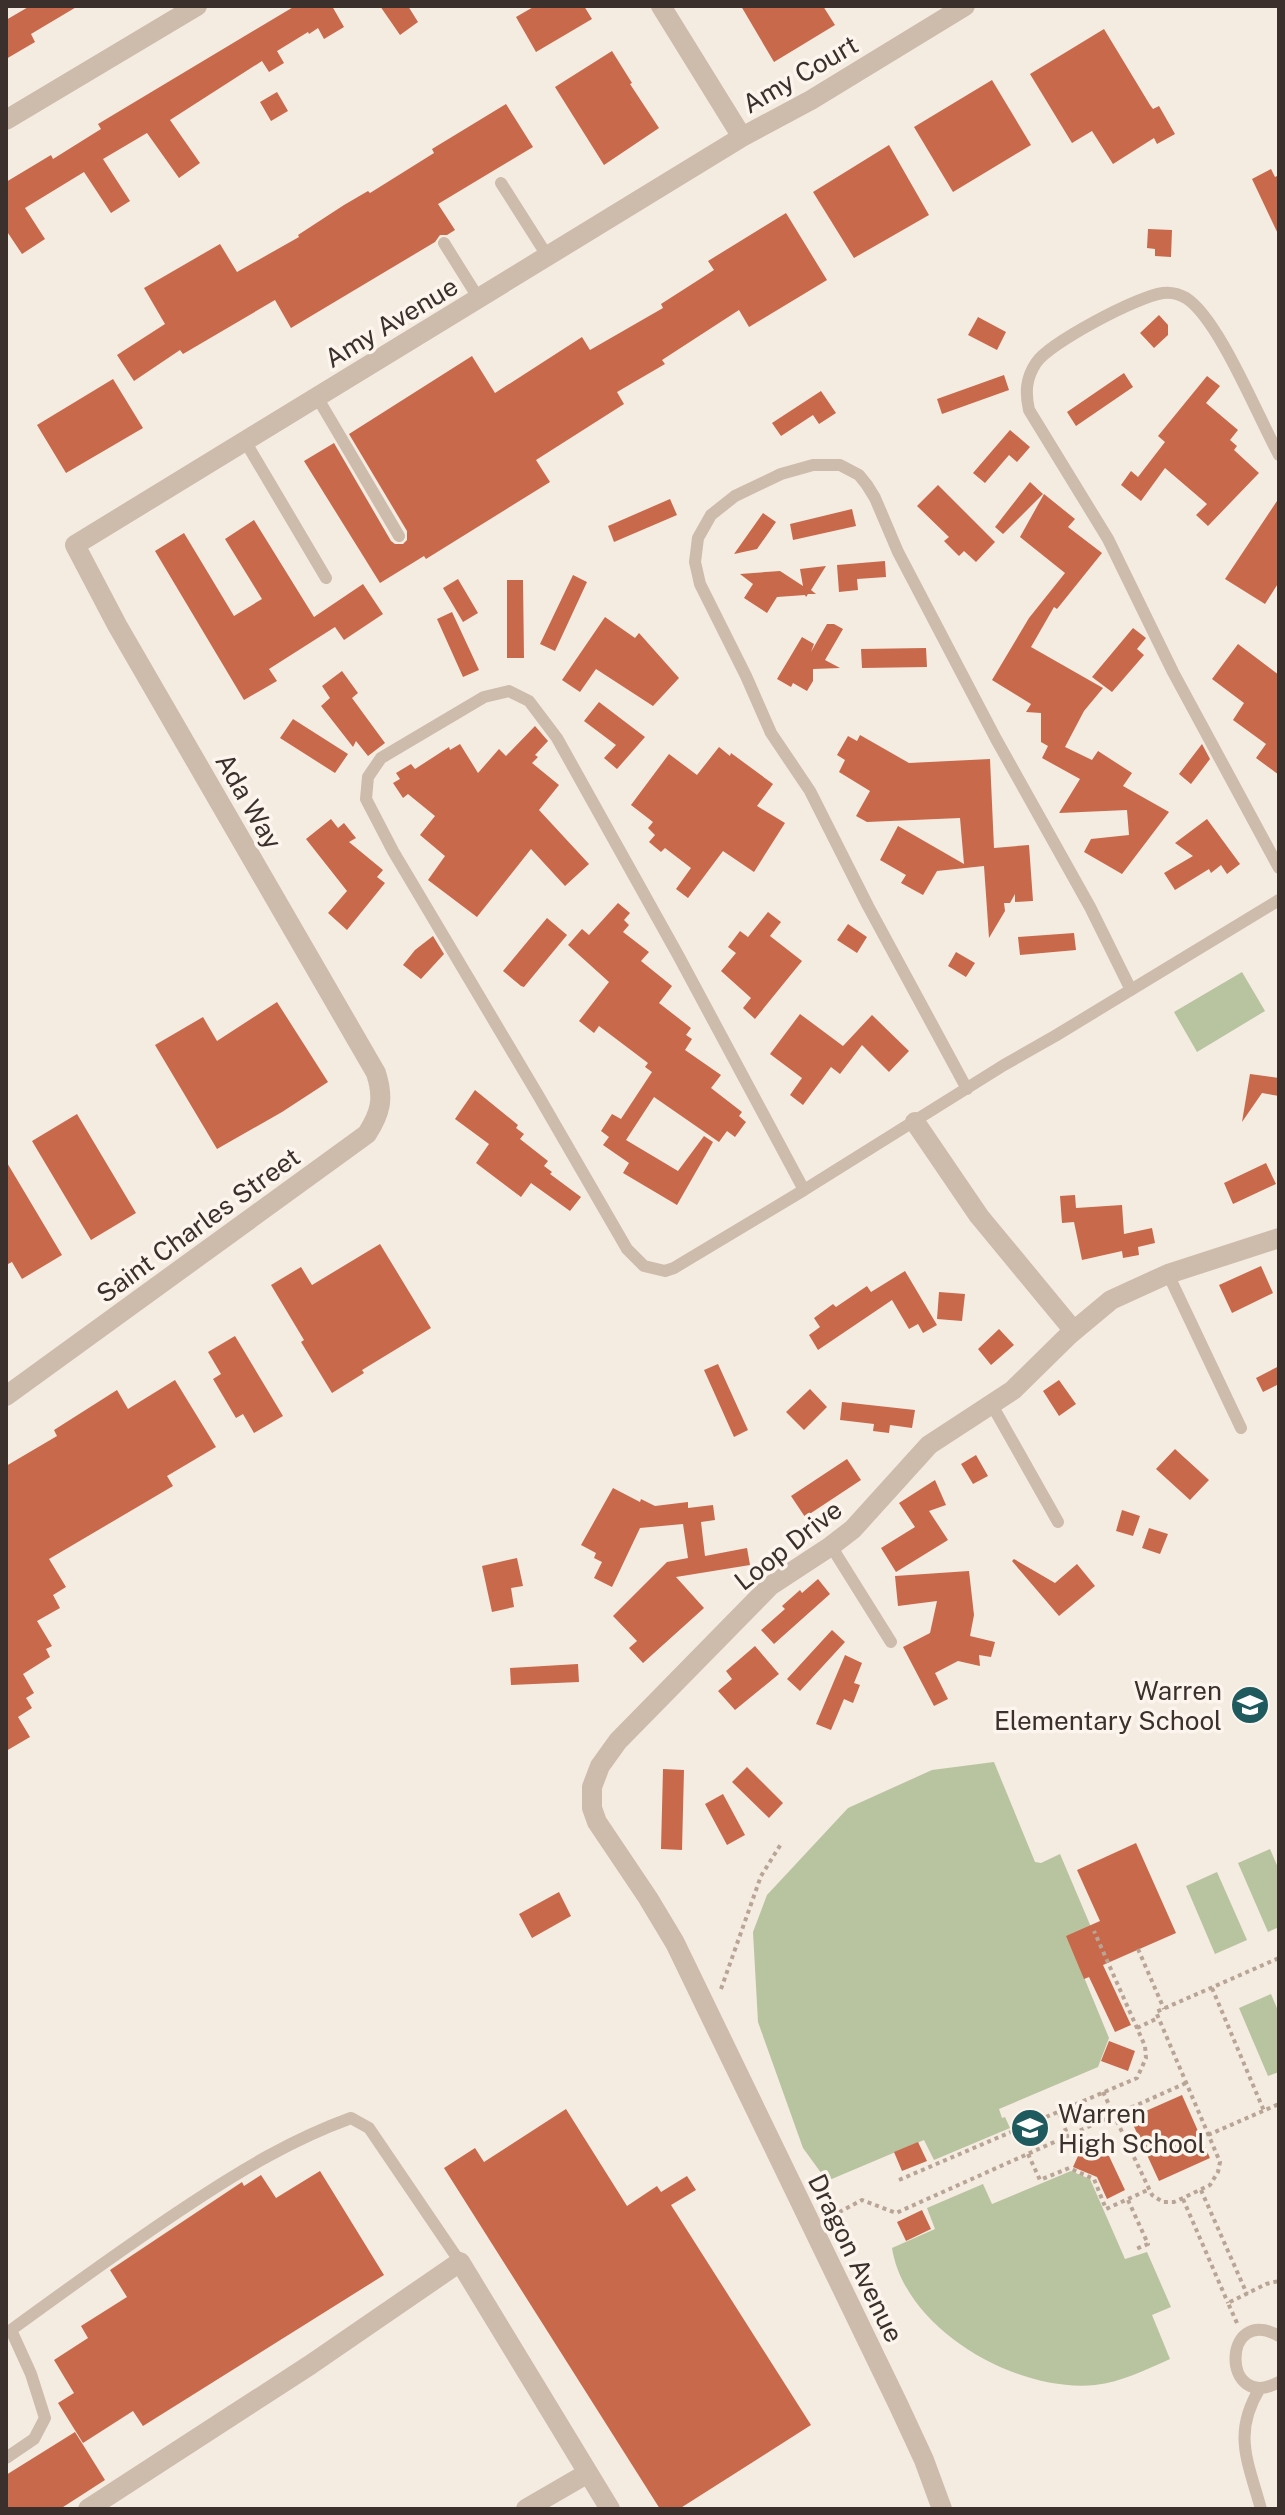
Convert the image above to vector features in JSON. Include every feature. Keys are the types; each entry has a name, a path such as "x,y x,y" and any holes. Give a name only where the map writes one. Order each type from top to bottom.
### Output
{"street":[{"path":"6,120 197,6"},
{"path":"661,6 742,137"},
{"name":"Amy Court","path":"742,137 811,100 965,6"},
{"name":"Amy Avenue","path":"79,554 75,545 742,137"},
{"name":"Ada Way","path":"79,554 376,1073"},
{"name":"Saint Charles Street","path":"6,1396 367,1134 381,1100 382,1091 376,1073"},
{"path":"915,1122 979,1216 1074,1331"},
{"name":"Loop Drive","path":"717,2031 662,1919 597,1822 592,1808 592,1787 600,1766 618,1741 779,1579 831,1546 865,1518 929,1445 1020,1384 1111,1300 1168,1274 1279,1238"},
{"name":"Dragon Avenue","path":"717,2031 898,2404 942,2509"},
{"path":"89,2509 310,2365 460,2262 610,2509"},
{"path":"526,2509 588,2473"}],"lane":[{"path":"501,183 548,257"},
{"path":"444,243 479,299"},
{"path":"1279,455 1215,332 1195,305 1176,294 1167,292 1143,298 1069,337 1039,359 1027,383 1025,392 1029,410 1108,539 1173,672 1279,868"},
{"path":"317,397 399,536"},
{"path":"245,441 326,578"},
{"path":"967,1089 810,791 771,733 700,584 695,562 698,538 711,515 735,496 781,474 813,465 840,465 859,475 875,498 898,552 939,632 1034,811 1090,907 1131,990"},
{"path":"804,1190 580,780 552,731 529,701 509,691 484,697 381,758 368,777 365,788 370,810 635,1260 665,1271 681,1265 741,1226 804,1190 1279,900"},
{"path":"1168,1274 1241,1428"},
{"path":"992,1405 1058,1522"},
{"path":"831,1546 891,1642"},
{"path":"6,2458 34,2439 45,2418 31,2374 11,2330 132,2241 237,2173 314,2132 351,2118 369,2128 460,2262"},
{"path":"1279,2336 1268,2330 1248,2334 1236,2347 1234,2356 1237,2373 1243,2381 1260,2388 1279,2382"},
{"path":"1260,2388 1248,2407 1244,2447 1261,2509"}],"path":[{"path":"721,1989 761,1876 781,1844"},
{"path":"899,2180 1137,2078 1146,2058 1145,2046 1094,1931"},
{"path":"1138,1949 1164,2009"},
{"path":"1103,2092 1152,2195 1163,2202 1174,2202 1210,2185 1220,2162 1156,2012 1279,1958"},
{"path":"1212,1988 1264,2111"},
{"path":"1137,2028 1158,2018"},
{"path":"832,2216 862,2200 896,2213 1186,2083"},
{"path":"1208,2135 1279,2104"},
{"path":"1058,2112 1068,2136"},
{"path":"1028,2154 1040,2180 1069,2168 1094,2179 1106,2209 1150,2189"},
{"path":"1200,2189 1247,2294"},
{"path":"1183,2198 1238,2325"},
{"path":"1127,2199 1148,2244 1136,2249"},
{"path":"1228,2303 1279,2281"}],"green space":[{"path":"1242,972 1265,1011 1197,1052 1174,1012"},
{"path":"994,1762 1035,1862 1041,1863 1060,1854 1091,1927 1067,1936 1109,2038 1098,2067 999,2109 1010,2128 934,2160 924,2140 827,2181 803,2148 758,2022 753,1932 767,1895 848,1808 932,1770"},
{"path":"1270,1849 1279,1870 1279,1927 1268,1932 1238,1863"},
{"path":"1217,1872 1247,1940 1215,1954 1186,1886"},
{"path":"1271,1994 1279,2013 1279,2072 1268,2076 1239,2008"},
{"path":"1071,2171 1090,2179 1125,2259 1147,2252 1171,2307 1152,2315 1170,2359 1124,2378 1095,2385 1064,2385 1032,2378 1000,2367 969,2350 941,2329 918,2305 901,2278 892,2248 935,2229 927,2208 983,2184 992,2204"}],"building":[{"path":"30,6 78,6 31,34 35,42 6,59 6,20"},
{"path":"295,6 332,6 344,27 324,39 318,28 308,32 277,51 284,63 269,72 262,61 170,120 200,163 179,178 147,133 103,159 130,201 111,213 84,172 25,208 45,239 22,254 6,230 6,182 51,155 53,159 101,129 98,124"},
{"path":"380,6 408,6 418,22 400,35"},
{"path":"535,6 584,6 592,19 536,52 516,17"},
{"path":"741,6 823,6 835,25 774,62"},
{"path":"1104,29 1150,105 1153,109 1159,106 1175,134 1157,144 1154,138 1113,164 1092,131 1072,143 1030,74"},
{"path":"612,51 659,128 604,165 555,87"},
{"path":"992,80 1031,145 953,192 914,127"},
{"path":"277,92 288,111 271,121 260,102"},
{"path":"506,104 533,147 438,204 455,230 440,235 435,242 291,328 275,300 183,354 180,350 134,381 117,355 165,324 144,288 220,244 237,272 299,237 344,205 368,191 370,193 434,153 432,149"},
{"path":"889,145 929,215 854,258 813,192"},
{"path":"1271,169 1275,177 1279,175 1279,236 1252,179"},
{"path":"786,213 827,280 749,327 739,310 662,360 665,364 617,392 624,404 536,460 550,482 426,559 424,556 380,583 304,461 334,443 391,541 403,544 407,540 407,531 349,434 472,356 495,393 582,337 590,350 663,308 661,304 714,270 708,261"},
{"path":"1148,229 1172,230 1171,257 1155,256 1155,249 1147,248"},
{"path":"1159,315 1168,325 1168,335 1154,348 1140,333"},
{"path":"978,317 1006,332 997,350 968,335"},
{"path":"1124,373 1133,387 1076,426 1067,412"},
{"path":"1004,375 1009,390 942,414 937,399"},
{"path":"1207,376 1220,386 1206,403 1238,430 1230,440 1237,446 1234,450 1259,473 1208,526 1196,515 1207,504 1165,468 1141,501 1121,485 1131,471 1138,477 1165,442 1158,436"},
{"path":"113,379 143,428 66,473 37,425"},
{"path":"821,391 836,413 819,424 813,415 781,436 772,423"},
{"path":"1010,430 1030,447 1017,462 1009,455 985,483 973,473"},
{"path":"1030,482 1043,494 1003,534 995,527"},
{"path":"938,485 995,542 976,562 964,551 959,556 944,541 949,537 917,506"},
{"path":"1044,494 1075,519 1068,527 1102,553 1057,609 1054,607 1031,647 1103,688 1084,711 1065,747 1092,760 1098,751 1132,773 1123,786 1169,812 1122,874 1084,852 1091,839 1129,835 1127,810 1059,813 1080,779 1042,758 1048,746 1041,742 1041,713 1026,712 1031,704 992,680 1029,618 1065,573 1020,537"},
{"path":"1279,498 1279,582 1265,604 1225,579"},
{"path":"670,499 677,515 614,542 608,526"},
{"path":"852,509 856,526 793,540 790,524"},
{"path":"763,513 776,522 757,549 734,554"},
{"path":"254,520 314,617 363,584 383,614 344,640 335,627 269,669 277,681 244,700 155,551 184,533 234,616 262,599 225,539"},
{"path":"885,561 886,577 857,579 858,590 839,592 837,565"},
{"path":"826,566 811,590 816,594 777,597 767,613 744,598 753,584 740,574 780,571 803,586 800,569"},
{"path":"573,575 587,582 555,651 540,644"},
{"path":"458,579 478,613 463,622 443,588"},
{"path":"507,580 523,580 524,658 507,658"},
{"path":"452,612 479,670 463,677 437,619"},
{"path":"605,617 635,638 639,633 679,678 653,706 596,669 580,692 562,680"},
{"path":"827,624 843,629 825,660 840,668 813,669 813,681 807,691 777,679 802,637 814,644 811,652"},
{"path":"1133,628 1146,638 1137,649 1144,655 1112,692 1092,677"},
{"path":"1238,644 1279,675 1279,775 1256,758 1266,744 1233,720 1244,703 1212,679"},
{"path":"926,648 927,667 862,668 861,649"},
{"path":"342,671 358,693 352,698 385,743 368,756 356,741 353,747 321,706 330,698 322,686"},
{"path":"599,702 645,737 617,769 604,758 616,745 584,721"},
{"path":"293,719 348,754 335,773 280,738"},
{"path":"535,726 548,741 532,763 559,785 539,810 589,864 565,886 531,849 477,917 428,880 445,856 420,835 435,816 408,794 403,798 393,783 400,779 396,773 411,764 415,769 449,747 450,750 460,744 478,773 499,749 506,756"},
{"path":"860,735 909,763 990,759 994,848 1029,845 1033,901 1015,902 1015,894 1010,903 1004,903 1005,911 989,938 984,866 937,871 923,895 901,883 906,875 880,860 898,826 964,864 960,818 867,822 856,816 870,791 839,772 845,760 837,755 848,736 857,741"},
{"path":"1202,744 1210,759 1191,784 1179,774"},
{"path":"719,747 773,784 757,806 785,823 754,872 723,851 688,898 676,889 691,868 665,848 661,852 649,842 655,835 648,828 653,822 631,805 669,754 697,775"},
{"path":"331,819 338,828 344,823 356,838 349,842 383,870 377,877 385,883 347,930 328,913 347,891 306,839"},
{"path":"1207,819 1240,864 1227,874 1221,865 1211,873 1209,869 1175,890 1164,873 1193,856 1175,843"},
{"path":"618,903 630,913 624,920 629,925 623,932 649,952 641,961 672,986 659,1003 691,1028 686,1035 692,1039 685,1050 721,1075 711,1088 742,1112 739,1116 746,1122 735,1137 727,1131 719,1142 654,1097 626,1140 678,1171 704,1136 713,1142 677,1205 623,1173 629,1163 603,1145 609,1137 601,1131 612,1114 621,1119 652,1072 645,1067 648,1063 599,1026 594,1033 579,1021 609,982 568,945 582,929 589,935"},
{"path":"768,912 781,922 770,936 802,961 755,1019 743,1008 751,998 721,971 736,953 728,947 740,931 748,937"},
{"path":"547,918 567,935 524,987 521,986 503,971"},
{"path":"848,924 867,937 857,953 837,940"},
{"path":"1074,933 1076,950 1020,955 1018,937"},
{"path":"433,936 444,954 421,979 403,965 415,950"},
{"path":"956,952 975,963 966,977 948,966"},
{"path":"277,1002 328,1082 217,1149 155,1045 203,1017 217,1041"},
{"path":"800,1014 843,1046 872,1015 909,1051 889,1072 862,1045 840,1074 831,1067 803,1105 790,1095 802,1078 770,1054"},
{"path":"1250,1074 1279,1078 1279,1096 1262,1093 1242,1122"},
{"path":"475,1090 518,1125 516,1128 524,1134 520,1139 548,1161 544,1166 552,1172 550,1174 581,1197 570,1211 531,1183 521,1197 476,1163 489,1144 455,1119"},
{"path":"77,1114 136,1213 91,1240 32,1141"},
{"path":"6,1161 62,1255 22,1279 12,1262 6,1265"},
{"path":"1266,1163 1276,1184 1233,1204 1224,1183"},
{"path":"1075,1195 1076,1208 1122,1205 1124,1234 1152,1228 1155,1243 1138,1247 1139,1255 1123,1258 1122,1251 1082,1260 1074,1222 1062,1223 1060,1196"},
{"path":"380,1244 431,1328 362,1370 364,1373 332,1393 271,1285 301,1267 312,1285"},
{"path":"1261,1266 1273,1293 1232,1313 1219,1285"},
{"path":"905,1271 937,1325 923,1333 918,1324 909,1329 892,1300 818,1350 809,1335 820,1327 814,1318 867,1286 871,1292"},
{"path":"939,1292 965,1294 962,1321 937,1319"},
{"path":"999,1329 1014,1345 991,1365 978,1349"},
{"path":"235,1336 283,1416 254,1433 243,1414 236,1418 213,1379 221,1374 208,1352"},
{"path":"718,1364 748,1430 734,1437 704,1370"},
{"path":"1279,1366 1279,1384 1263,1392 1256,1378"},
{"path":"175,1380 216,1447 167,1476 173,1486 49,1559 66,1587 53,1595 60,1608 37,1621 52,1646 46,1649 50,1657 23,1674 34,1693 26,1698 32,1708 18,1717 30,1737 6,1751 6,1466 57,1436 54,1430 117,1390 128,1409"},
{"path":"1059,1380 1076,1404 1059,1416 1043,1391"},
{"path":"810,1389 827,1407 804,1430 786,1412"},
{"path":"842,1402 915,1410 912,1428 890,1425 889,1433 873,1431 874,1424 840,1420"},
{"path":"1175,1449 1209,1480 1190,1500 1156,1469"},
{"path":"976,1455 988,1476 973,1484 961,1464"},
{"path":"847,1459 861,1480 805,1517 791,1496"},
{"path":"935,1480 946,1505 929,1511 948,1540 896,1572 881,1548 915,1527 899,1503"},
{"path":"613,1488 655,1506 688,1502 688,1508 713,1505 715,1520 701,1522 705,1556 747,1548 750,1565 676,1577 704,1608 643,1663 629,1648 637,1641 613,1616 667,1562 688,1558 683,1524 640,1528 612,1587 594,1578 602,1562 594,1558 596,1553 581,1545"},
{"path":"1122,1510 1140,1516 1133,1536 1116,1531"},
{"path":"1149,1528 1168,1534 1160,1554 1142,1548"},
{"path":"517,1558 523,1586 511,1588 514,1607 492,1612 482,1566"},
{"path":"1014,1559 1055,1583 1077,1564 1095,1586 1059,1616 1012,1561"},
{"path":"969,1571 974,1615 970,1636 995,1642 991,1657 979,1655 980,1666 958,1661 935,1673 948,1699 934,1706 903,1647 930,1633 937,1601 898,1606 895,1576"},
{"path":"818,1579 830,1594 774,1644 761,1630 785,1609 782,1606"},
{"path":"832,1630 845,1642 800,1691 787,1679"},
{"path":"755,1646 779,1674 735,1710 718,1691 732,1679 726,1671"},
{"path":"845,1655 862,1663 854,1683 860,1685 853,1703 844,1699 831,1730 816,1724"},
{"path":"578,1664 579,1682 511,1685 510,1668"},
{"path":"747,1767 783,1803 769,1818 732,1782"},
{"path":"663,1769 684,1770 682,1850 661,1849"},
{"path":"723,1794 745,1835 727,1845 705,1804"},
{"path":"1136,1843 1176,1933 1103,1965 1131,2025 1115,2032 1089,1977 1084,1979 1066,1936 1100,1921 1077,1870"},
{"path":"559,1892 571,1916 532,1938 519,1914"},
{"path":"1109,2041 1135,2051 1128,2071 1101,2061"},
{"path":"1182,2095 1210,2158 1159,2181 1130,2118"},
{"path":"566,2109 627,2206 657,2186 661,2192 687,2176 696,2190 671,2205 811,2425 679,2509 660,2509 444,2168 475,2148 484,2162"},
{"path":"918,2142 927,2161 902,2171 894,2152"},
{"path":"1083,2145 1109,2156 1125,2190 1107,2199 1097,2177 1073,2167"},
{"path":"320,2171 384,2275 143,2426 133,2411 83,2443 58,2403 74,2393 54,2360 88,2338 81,2326 127,2297 110,2270 242,2182 244,2186 261,2175 276,2198"},
{"path":"922,2210 931,2229 906,2241 897,2222"},
{"path":"75,2432 105,2480 60,2509 6,2509 6,2475"}],"place":[{"name":"Warren Elementary School","path":"1250,1705"},
{"name":"Warren High School","path":"1030,2128"}]}
